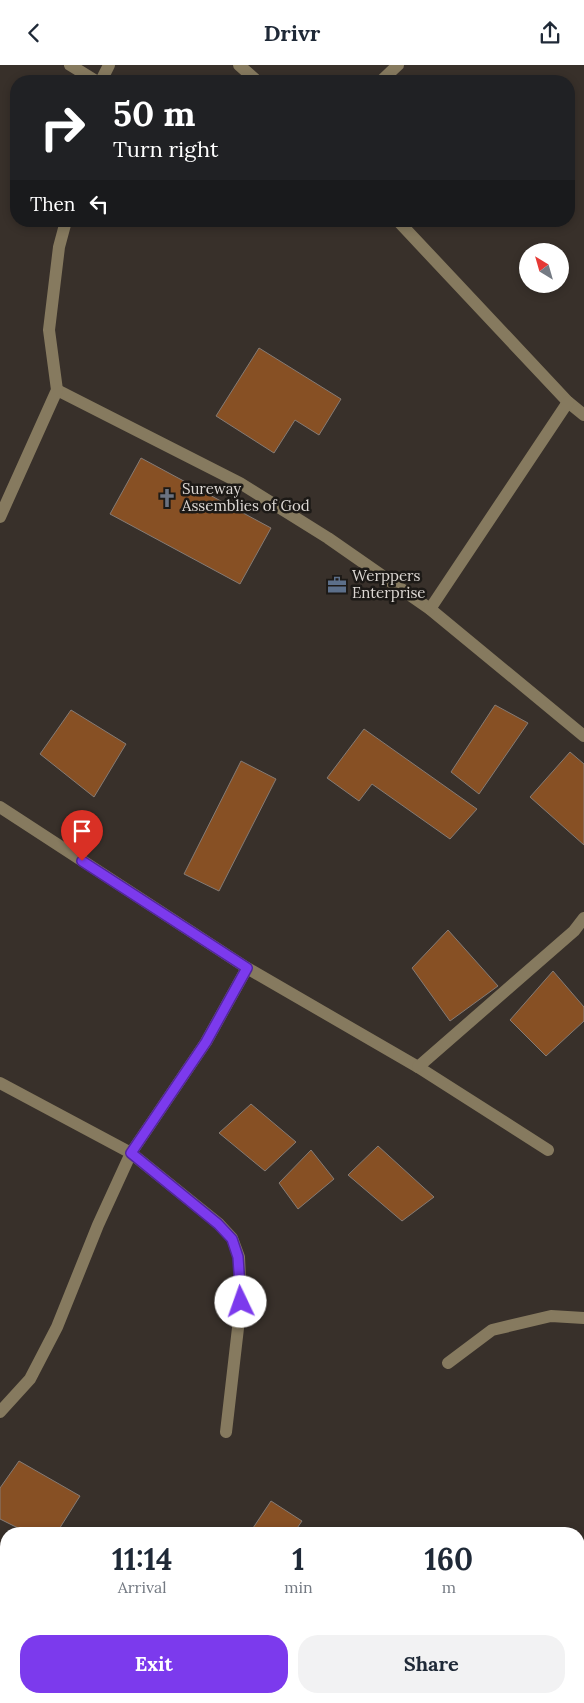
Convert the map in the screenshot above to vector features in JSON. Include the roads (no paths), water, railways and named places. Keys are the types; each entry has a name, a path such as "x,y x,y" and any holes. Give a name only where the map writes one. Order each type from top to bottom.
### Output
{"street":[{"path":"70,65 86,75"},
{"path":"239,65 250,75"},
{"path":"388,75 398,65"},
{"path":"0,517 57,390 49,330 59,247 64,227"},
{"path":"404,227 568,402 584,415"},
{"path":"57,390 240,483 328,538 430,609 584,736"},
{"path":"430,609 568,402"},
{"path":"0,807 247,968 418,1067 548,1150"},
{"path":"418,1067 574,931 584,918"},
{"path":"0,1412 30,1379 57,1327 98,1225 131,1153 206,1042 247,968"},
{"path":"0,1083 131,1153 218,1224 232,1239 238,1257 241,1302 226,1432"},
{"path":"448,1363 492,1329 552,1316 584,1318"}],"place":[{"name":"Sureway Assemblies of God","path":"167,498"},
{"name":"Werppers Enterprise","path":"337,585"}]}
